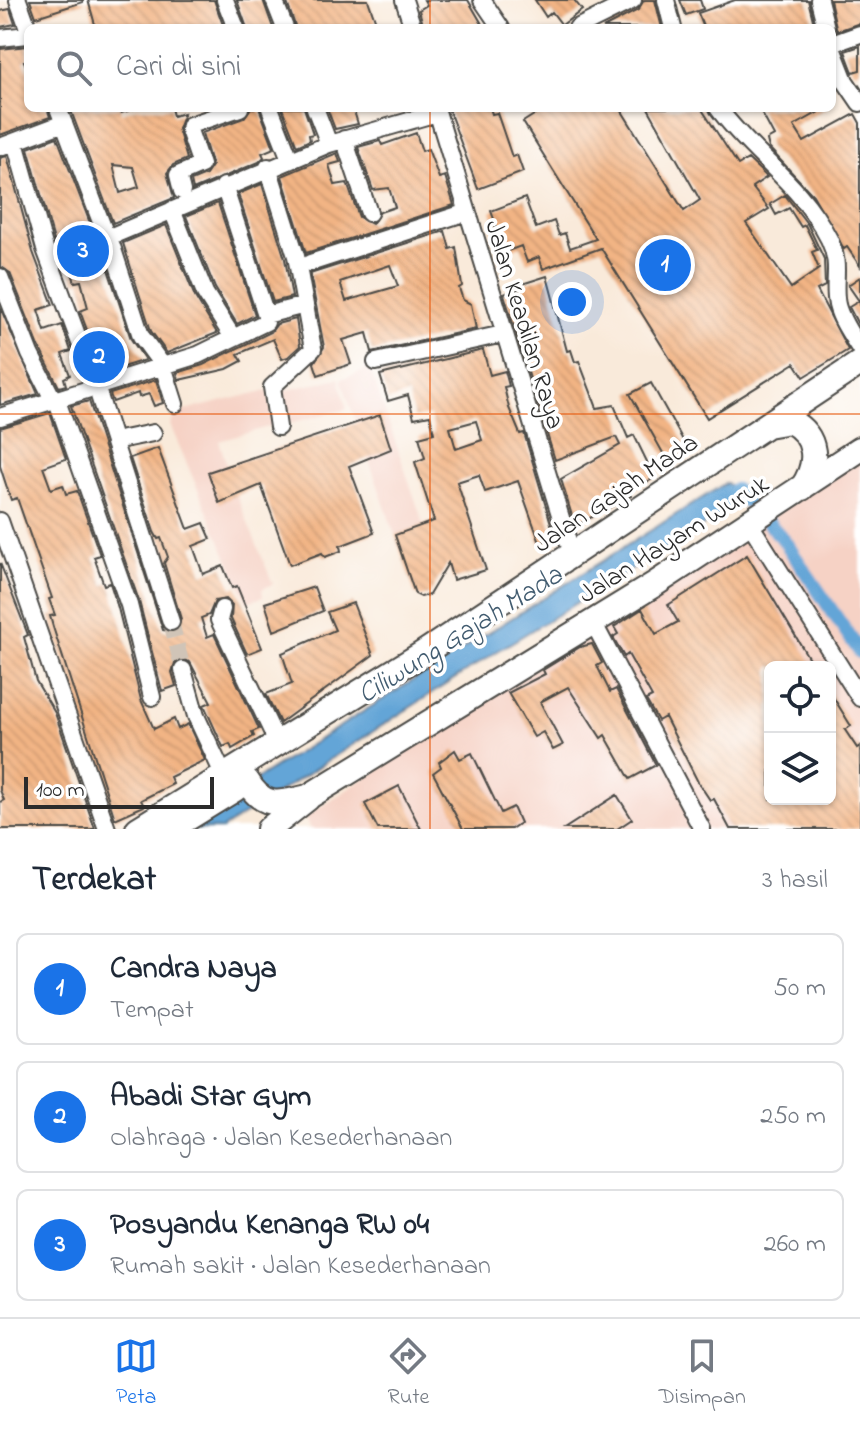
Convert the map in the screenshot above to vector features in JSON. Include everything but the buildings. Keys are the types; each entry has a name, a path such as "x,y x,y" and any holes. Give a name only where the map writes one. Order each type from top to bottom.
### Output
{"main road":[{"name":"Jalan Gajah Mada","path":"170,829 249,788 279,746 860,363"},
{"path":"765,426 790,421 810,440 815,453 814,465 802,489"},
{"name":"Jalan Hayam Wuruk","path":"269,829 308,797 750,524 860,449"},
{"name":"Jalan Gajah Mada","path":"138,829 249,788"},
{"name":"Jalan Hayam Wuruk","path":"249,788 308,797"},
{"path":"296,829 299,813 308,797"}],"street":[{"path":"18,0 27,24"},
{"path":"225,0 234,24"},
{"path":"274,0 283,24"},
{"path":"404,0 412,24"},
{"path":"482,0 498,24"},
{"path":"593,0 605,14"},
{"path":"585,24 633,0"},
{"path":"666,0 672,24"},
{"path":"819,0 825,24"},
{"path":"836,44 860,34"},
{"path":"0,38 24,35"},
{"path":"836,57 845,81 860,103"},
{"path":"182,191 178,175 201,165 190,125 228,112"},
{"path":"272,112 290,159"},
{"path":"317,112 336,142 369,213"},
{"path":"50,257 108,238 268,167 430,112"},
{"name":"Jalan Keadilan Raya","path":"437,112 572,554"},
{"path":"721,112 736,133 800,191 812,209 835,256 839,274 837,304 841,317 860,349"},
{"path":"171,622 96,386 7,144 61,116 108,238 141,336 163,366 175,404"},
{"path":"268,167 296,256 313,349 272,387 278,427"},
{"path":"0,417 198,355 266,322 224,186"},
{"path":"172,210 205,293 232,336"},
{"path":"310,263 467,212"},
{"path":"0,277 30,354 55,398 129,605 152,697"},
{"path":"266,315 305,305"},
{"path":"376,362 503,334"},
{"path":"114,441 153,433"},
{"path":"0,521 107,829"},
{"path":"750,524 860,698"},
{"path":"222,609 219,620 279,746"},
{"path":"593,622 702,829"},
{"path":"183,670 196,716 249,788"}],"shaded area":[{"path":"370,369 424,525 395,535 341,379"},
{"path":"339,378 347,409 286,424 279,392"},
{"path":"268,390 275,425 219,441 238,499 273,584 262,589 263,597 247,602 170,425 176,413"},
{"path":"860,458 860,829 310,829 305,817"}],"water":[{"path":"726,483 735,490 737,505 496,652 222,829 177,829"}],"waterway":[{"name":"Ciliwung Gajah Mada","path":"719,500 735,490 746,501"},
{"name":"Ciliwung Gajah Mada","path":"764,518 783,539 860,652"}],"tunnel":[{"path":"171,622 183,670"}],"place":[{"name":"Posyandu Kenanga RW 04","path":"83,251"},
{"name":"Candra Naya","path":"665,265"},
{"name":"Abadi Star Gym","path":"99,357"}]}
